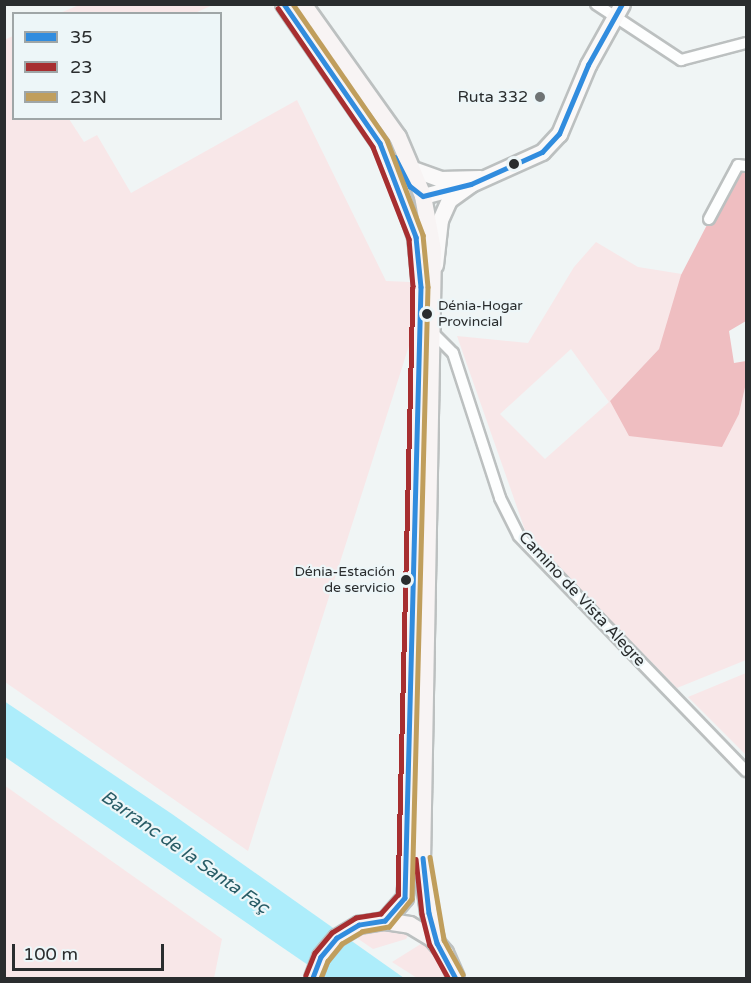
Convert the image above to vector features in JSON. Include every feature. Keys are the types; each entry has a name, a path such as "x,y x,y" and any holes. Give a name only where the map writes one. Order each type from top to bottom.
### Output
{"main road":[{"path":"284,4 357,111 397,180 416,237 421,287 408,868 405,898 385,921"},
{"path":"303,4 366,88 398,137 423,196 435,267"},
{"path":"456,978 437,943 422,864 435,267 444,209 456,194 478,181 542,152 559,134 588,65 618,11"},
{"path":"357,111 374,121 410,186 423,196"},
{"path":"413,169 440,179 478,181"},
{"path":"423,196 478,181"},
{"path":"313,978 328,946 347,931 385,921 410,925 437,943"}],"street":[{"path":"596,4 618,11 681,60 747,43"},
{"path":"709,219 738,165 747,166"},
{"name":"Camino de Vista Alegre","path":"435,335 453,353 500,498 519,536 747,771"}],"shaded area":[{"path":"79,4 213,5 197,12 62,12"},
{"path":"12,36 12,120 70,120 84,142 97,135 131,193 297,100 386,281 410,282 414,330 248,851 5,682 4,40"},
{"path":"738,165 746,166 746,321 729,331 734,363 746,361 746,383 739,414 722,447 629,436 610,401 659,349 681,275"},
{"path":"596,242 638,267 688,275 659,349 610,401 739,414 746,383 746,660 677,688 526,533 457,336 528,343 574,267","holes":["571,349 609,402 545,459 500,414"]},
{"path":"746,673 746,755 688,697"},
{"path":"4,785 222,939 214,978 5,978"},
{"path":"375,929 401,930 409,934 406,939 373,949 354,936"},
{"path":"424,942 436,956 446,978 417,978 392,962"}],"water":[{"name":"Barranc de la Santa Faç","path":"4,701 172,814 404,978 327,978 5,757"}],"transit line":[{"name":"35","path":"284,4 380,143 416,237 421,287 405,898 385,921 359,925 337,938 321,957 313,978"},
{"name":"23N","path":"293,4 387,140 423,235 428,287 412,899 389,927 362,932 342,944 328,961 321,978"},
{"name":"35","path":"395,157 410,186 423,196 471,184 542,152 559,134 588,65 622,4"},
{"name":"23","path":"278,8 373,147 409,239 413,287 398,895 381,914 356,918 332,933 315,953 306,975"},
{"name":"23N","path":"430,857 444,940 463,974"},
{"name":"35","path":"423,858 429,913 437,943 456,978"},
{"name":"23","path":"416,859 422,914 430,945 448,978"}],"place":[{"name":"Ruta 332","path":"540,97"},
{"name":"Dénia-Hogar Provincial","path":"427,314"},
{"name":"Dénia-Estación de servicio","path":"406,580"}]}
